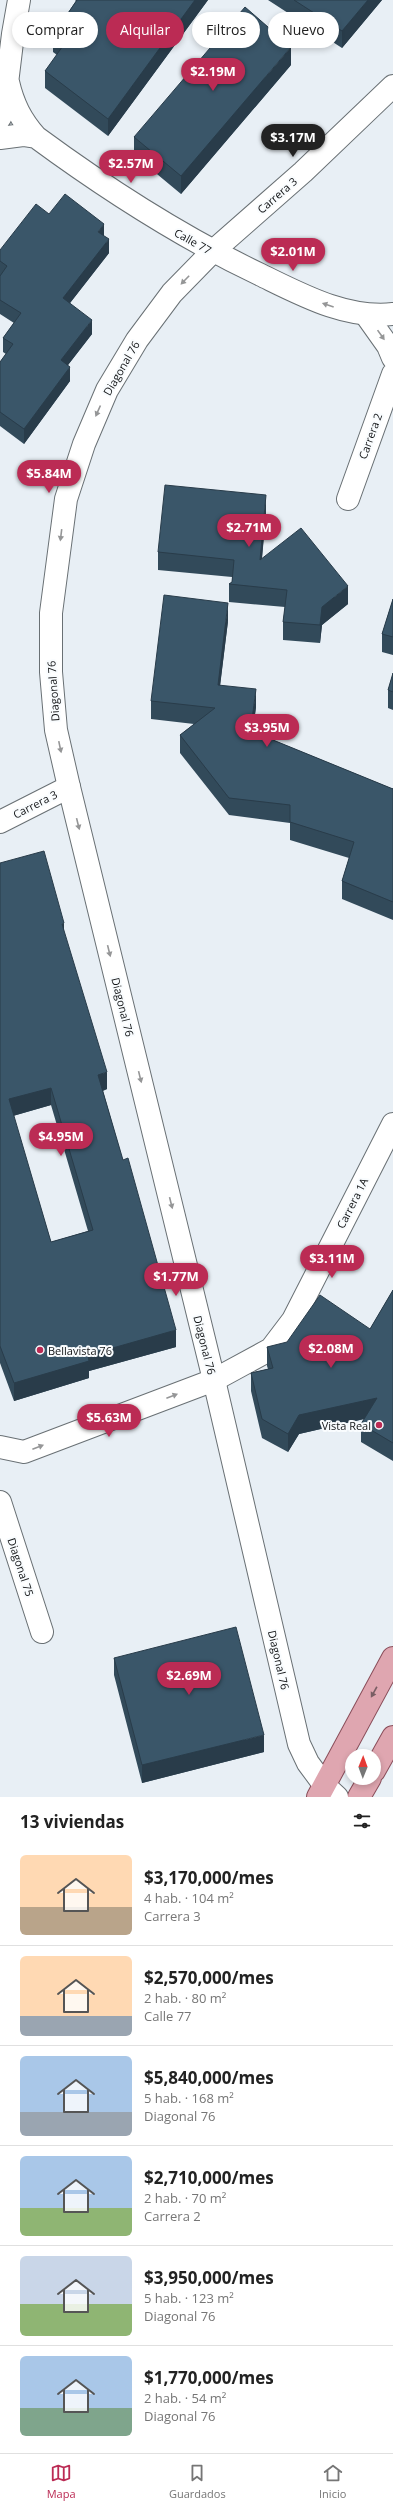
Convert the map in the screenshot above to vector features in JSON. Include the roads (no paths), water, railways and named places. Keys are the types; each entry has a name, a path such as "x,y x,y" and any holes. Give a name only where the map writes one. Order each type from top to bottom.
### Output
{"main road":[{"path":"327,1793 393,1658"},
{"path":"381,1758 393,1737"},
{"path":"359,1797 366,1785"}],"street":[{"path":"0,118 4,108 19,0"},
{"name":"Calle 77","path":"8,82 12,102 22,121 36,137 105,187 212,252 327,305 366,315 393,314"},
{"name":"Carrera 3","path":"212,252 303,172 393,86"},
{"path":"0,138 24,135 36,137"},
{"name":"Diagonal 76","path":"212,252 172,293 136,340 107,390 84,444 66,499 51,613 50,672 56,730 69,787 214,1380 299,1744 308,1763 327,1793"},
{"path":"366,315 388,346 393,358"},
{"name":"Carrera 2","path":"348,498 393,374"},
{"name":"Carrera 3","path":"0,822 69,787"},
{"name":"Carrera 1A","path":"0,1447 24,1452 214,1380 270,1349 292,1320 393,1124"},
{"name":"Diagonal 75","path":"0,1502 42,1632"}],"place":[{"name":"Bellavista 76","path":"40,1350"},
{"name":"Vista Real","path":"379,1425"}]}
